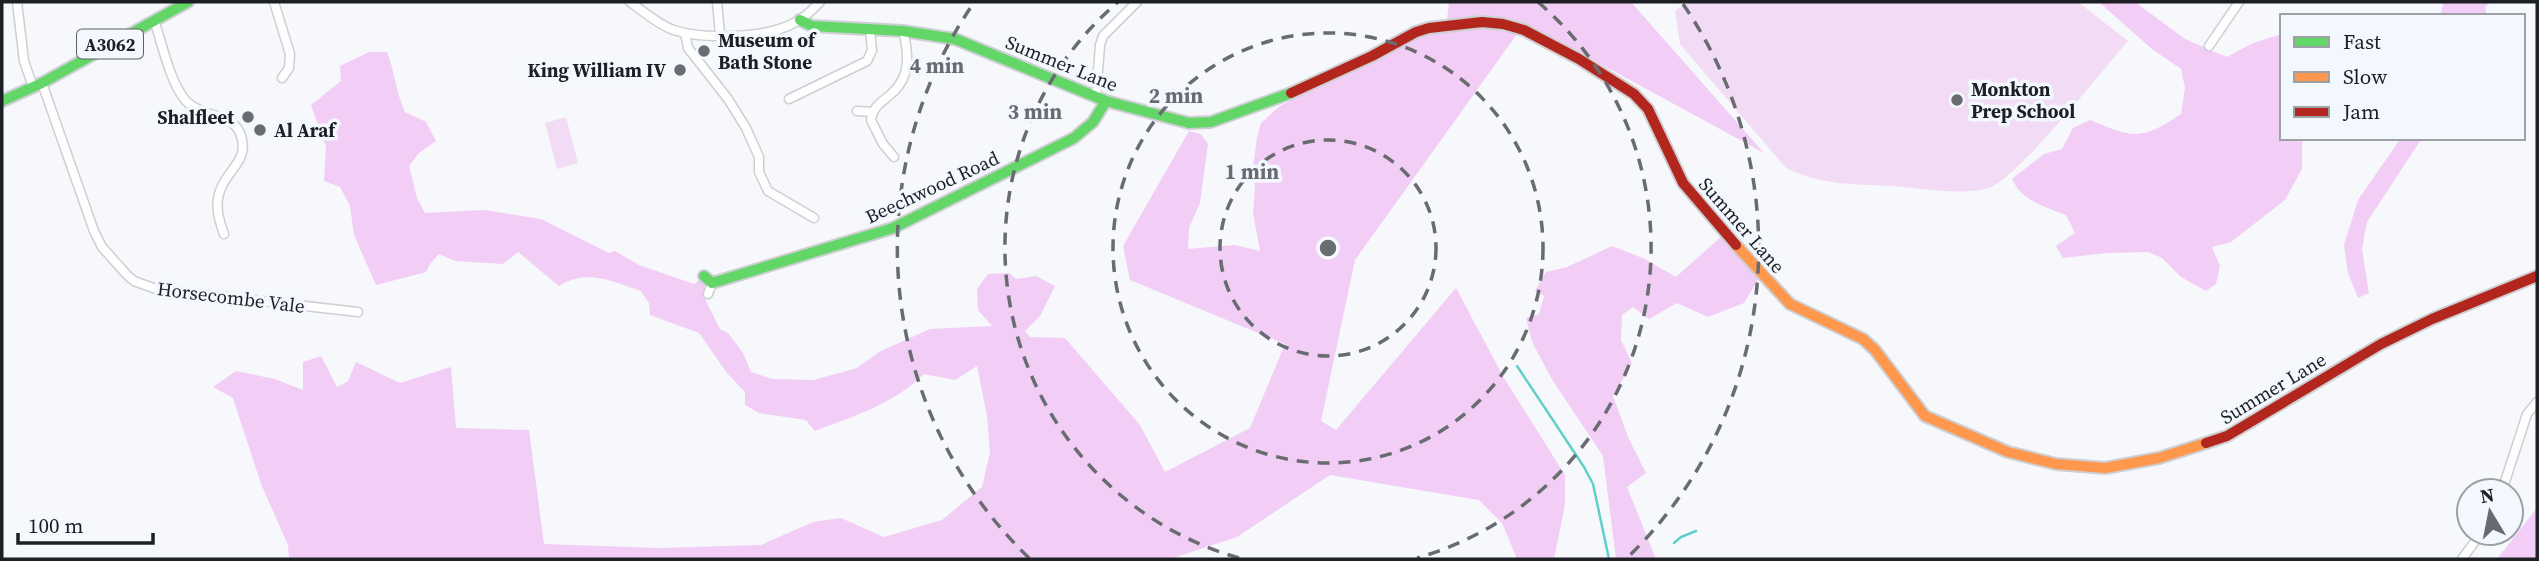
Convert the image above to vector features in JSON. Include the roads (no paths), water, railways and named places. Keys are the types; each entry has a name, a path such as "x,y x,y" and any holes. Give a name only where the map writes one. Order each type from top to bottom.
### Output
{"street":[{"name":"Horsecombe Vale","path":"18,2 24,61 37,85 102,247 134,281 156,289 358,312"},
{"name":"A3062","path":"2,101 37,85 188,2"},
{"path":"274,2 290,54 289,68 282,78"},
{"path":"630,2 668,28 685,33 720,35 770,31 800,20 820,2"},
{"path":"717,2 720,35"},
{"path":"1101,99 1100,45 1103,36 1137,2"},
{"path":"2209,46 2239,2"},
{"path":"154,20 178,88 185,100 198,111 231,122 241,134 243,153 240,162 222,185 218,196 217,208 224,234"},
{"name":"Summer Lane","path":"800,20 812,26 903,31 955,39 1101,99 1189,123 1211,122 1274,101 1429,28 1482,22 1524,30 1579,59 1634,94 1648,109 1683,183 1780,295 1797,308 1863,339 1875,350 1925,416 2008,452 2056,464 2105,468 2159,458 2227,436 2381,344 2432,319 2537,276"},
{"path":"789,99 867,61 872,50 870,30"},
{"path":"894,157 874,128 873,112 879,103 895,91 907,68 908,52 903,31"},
{"path":"685,33 688,48 728,99 746,128 759,158 762,180 768,191 814,218"},
{"name":"Beechwood Road","path":"708,285 893,228 1074,138 1090,128 1098,118 1101,99"},
{"path":"857,111 873,112"},
{"path":"2507,477 2527,414 2537,402"}],"waterway":[{"path":"1517,366 1593,484 1609,559"},
{"path":"1674,543 1696,531"}],"place":[{"name":"Museum of Bath Stone","path":"704,51"},
{"name":"King William IV","path":"680,70"},
{"name":"Monkton Prep School","path":"1957,100"},
{"name":"Shalfleet","path":"248,117"},
{"name":"Al Araf","path":"260,130"}]}
